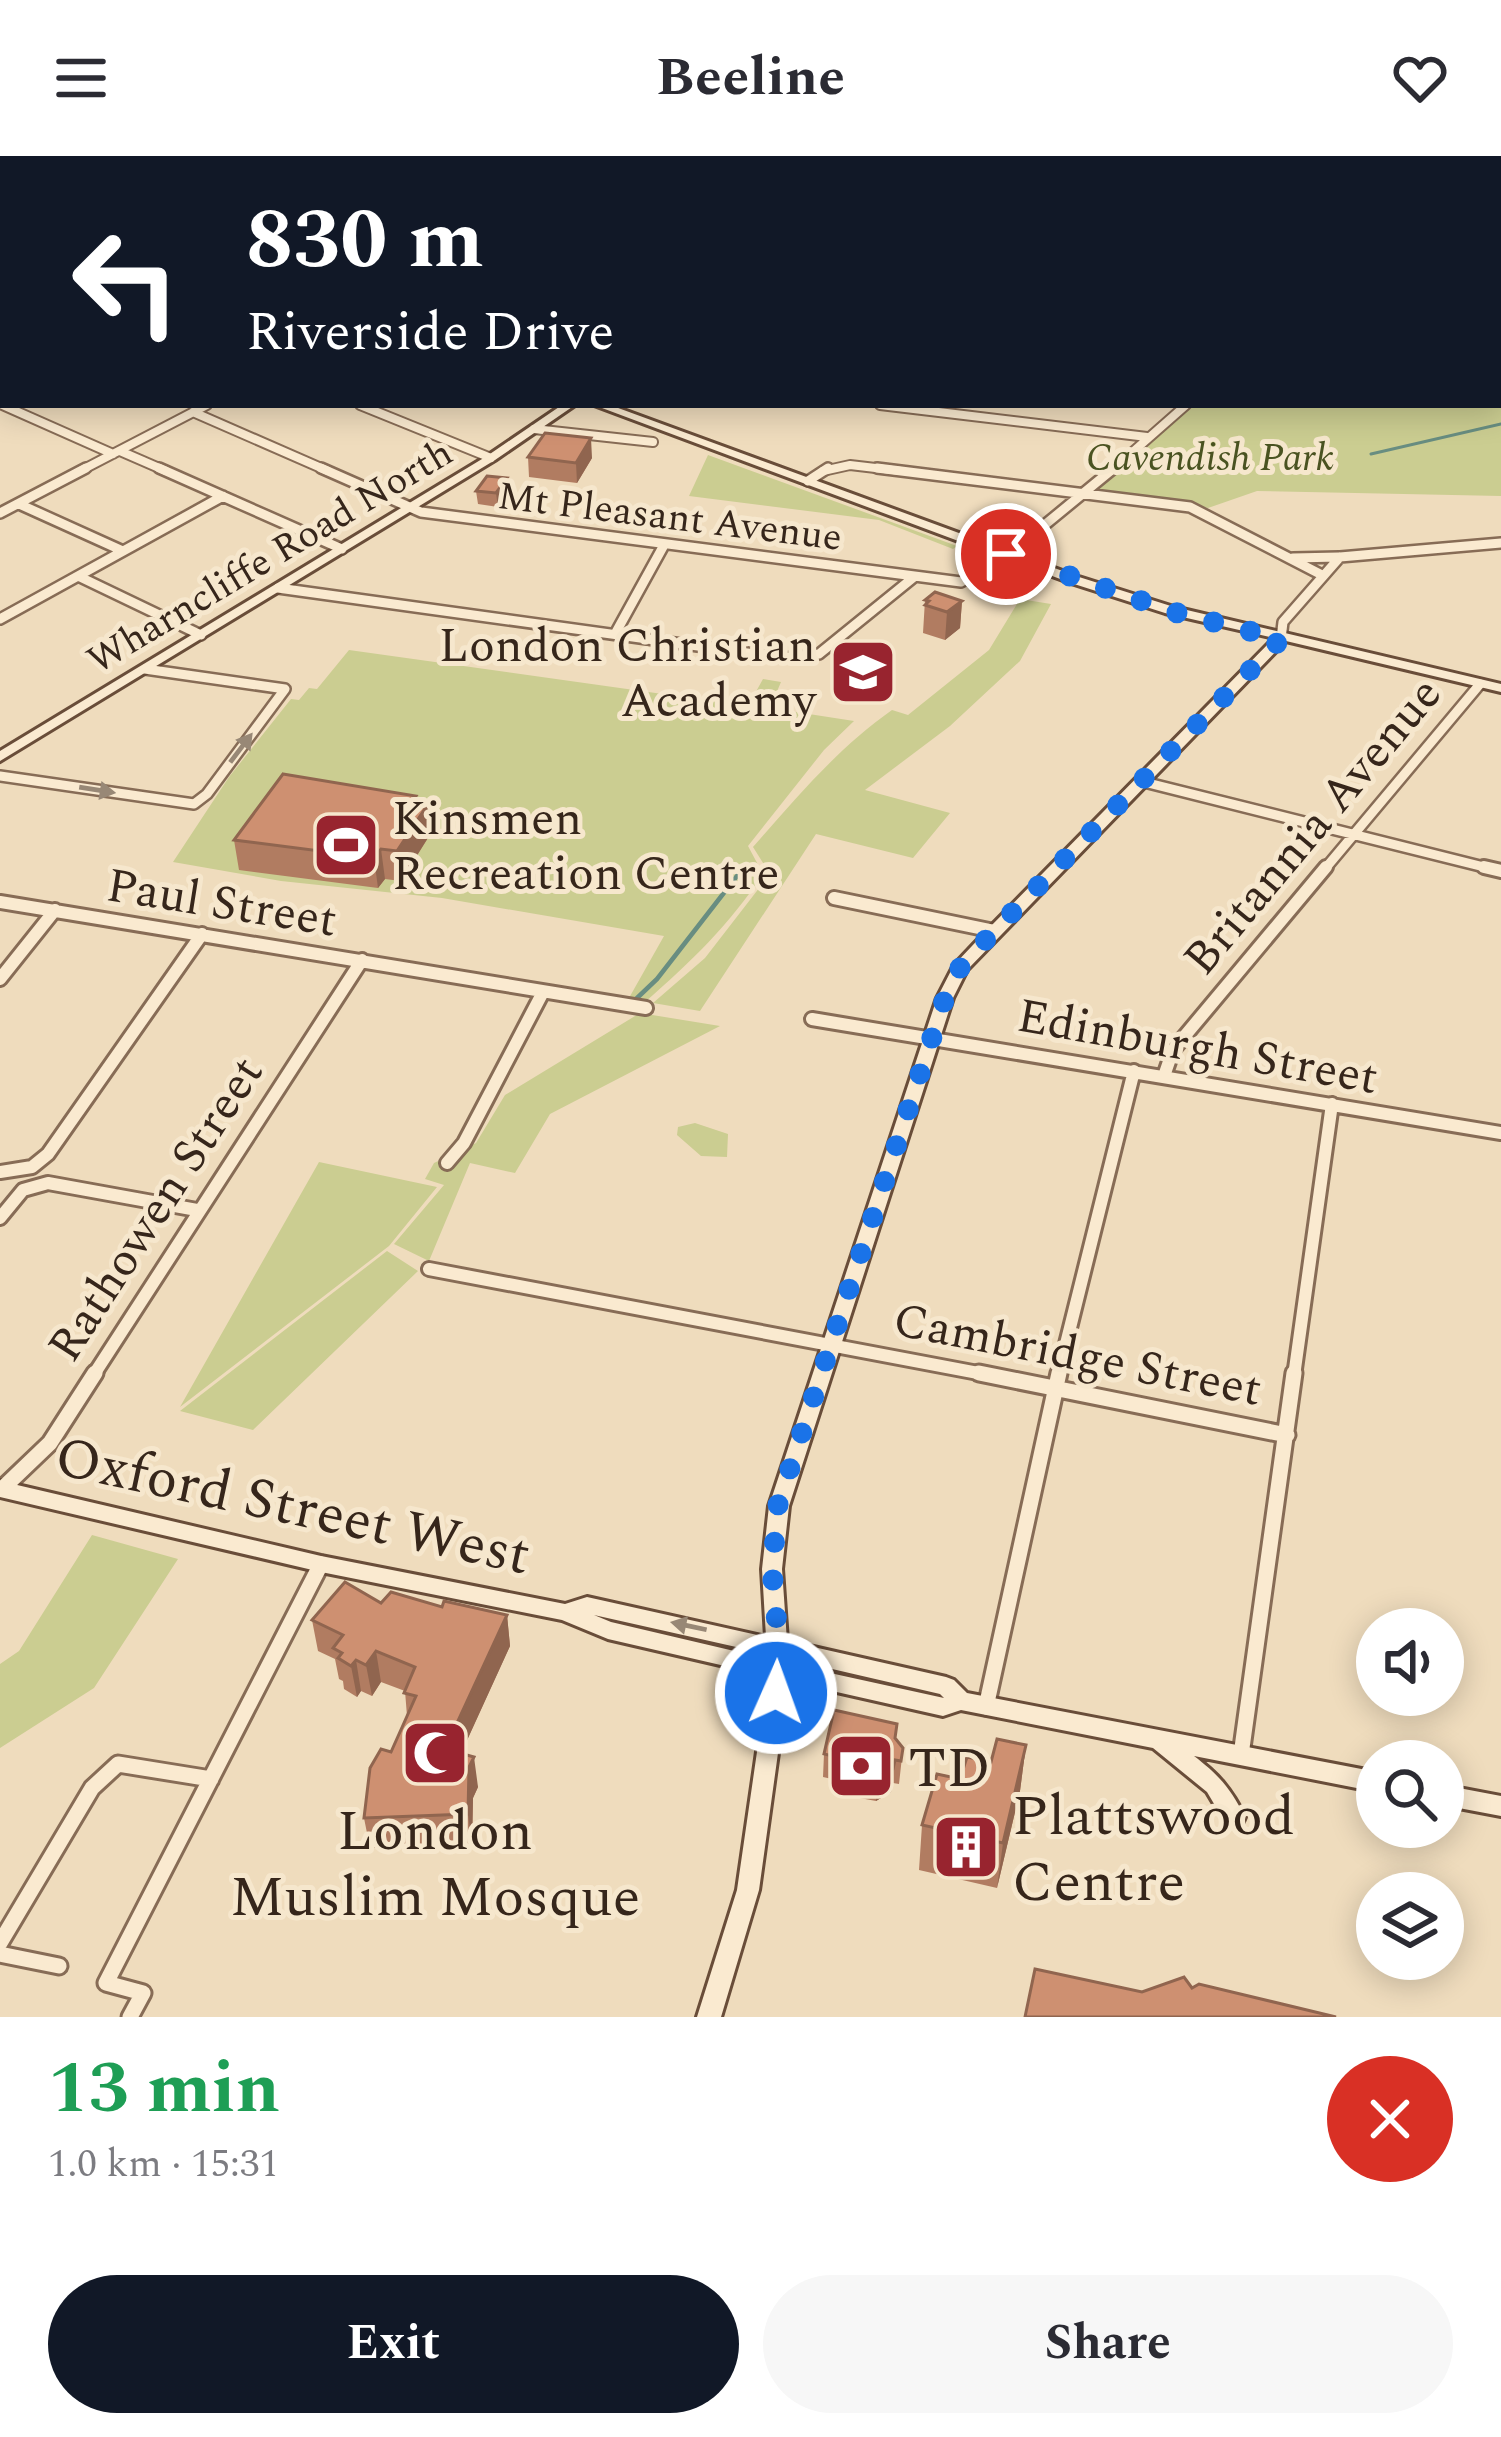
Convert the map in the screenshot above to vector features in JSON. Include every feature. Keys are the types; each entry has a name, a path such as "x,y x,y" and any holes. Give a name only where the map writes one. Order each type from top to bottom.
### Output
{"main road":[{"name":"Wharncliffe Road North","path":"0,757 491,458 565,408"},
{"path":"608,408 1174,612 1501,688"},
{"path":"709,2017 748,1890 779,1659 772,1569 778,1505 960,968 1281,639"},
{"name":"Oxford Street West","path":"1,1489 320,1564 565,1612 608,1630 779,1659 943,1707 961,1701 1356,1778"},
{"path":"1156,1739 1215,1785 1234,1817"},
{"path":"1464,1799 1501,1807"}],"street":[{"path":"10,408 343,548"},
{"path":"0,513 201,408"},
{"path":"368,408 491,458"},
{"path":"905,408 1148,437"},
{"name":"Mt Pleasant Avenue","path":"193,412 411,507 458,518 914,577 973,580 1182,408"},
{"path":"534,429 652,442"},
{"path":"808,481 832,466 850,465 1190,507 1322,574"},
{"path":"0,619 224,496"},
{"path":"19,504 123,551"},
{"path":"1292,558 1501,542"},
{"path":"615,634 664,544"},
{"path":"1281,639 1283,622 1340,557"},
{"path":"77,576 200,635"},
{"path":"278,588 807,658 914,577"},
{"path":"0,776 194,804 207,794 284,689 145,669"},
{"name":"Britannia Avenue","path":"1164,1076 1172,1050 1480,684"},
{"path":"1144,782 1501,871"},
{"path":"834,898 994,931"},
{"name":"Paul Street","path":"0,902 646,1008"},
{"path":"0,979 56,910"},
{"path":"0,1172 32,1167 48,1154 202,934"},
{"name":"Rathowen Street","path":"1,1489 50,1443 362,960"},
{"path":"447,1163 464,1143 544,992"},
{"name":"Edinburgh Street","path":"812,1019 1501,1133"},
{"path":"986,1707 1055,1387 1134,1071"},
{"path":"1241,1755 1332,1104"},
{"path":"0,1218 21,1191 34,1184 58,1183 197,1210"},
{"name":"Cambridge Street","path":"429,1269 831,1342 1287,1435"},
{"path":"130,2017 143,1993 106,1983 320,1564"},
{"path":"0,1943 92,1788 118,1764 211,1779"},
{"path":"0,1954 59,1966"}],"green space":[{"name":"Cavendish Park","path":"1189,408 1501,408 1501,496 1257,491 1208,508 1099,490 1099,484"},
{"path":"708,455 957,546 953,549 879,520 689,496"},
{"path":"1020,599 1051,604 1020,661 950,726 865,790 950,813 913,858 816,834 700,1011 653,1003 705,958 770,874 753,847 802,792 872,725 892,710 908,715 989,650"},
{"path":"349,650 748,706 763,679 781,682 770,708 854,721 824,750 748,846 763,874 737,910 645,1002 629,998 664,936 442,898 281,881 173,862 229,777 291,699 299,700 309,688 317,689"},
{"path":"640,1013 720,1026 550,1114 515,1173 470,1163 429,1261 394,1244 444,1185 425,1179 434,1163 476,1143 505,1095"},
{"path":"695,1123 728,1134 727,1157 701,1156 677,1135 678,1127"},
{"path":"319,1162 437,1187 389,1246 180,1407"},
{"path":"387,1251 418,1271 253,1430 180,1411"},
{"path":"92,1535 178,1559 94,1688 0,1748 0,1664 19,1651"}],"building":[{"path":"545,433 591,438 576,463 528,457"},
{"path":"487,476 507,478 496,493 476,491"},
{"path":"935,592 962,601 947,612 925,605"},
{"path":"283,774 416,796 412,802 428,804 397,851 381,849 374,858 234,840"},
{"name":"London Muslim Mosque","path":"345,1582 381,1603 391,1592 442,1607 444,1601 507,1615 445,1749 474,1757 469,1767 468,1814 364,1818 370,1768 381,1749 391,1752 416,1696 404,1693 415,1667 376,1651 366,1665 356,1660 351,1666 338,1658 342,1653 333,1648 343,1635 312,1620"},
{"path":"834,1710 897,1724 901,1761 895,1760 893,1769 877,1778 850,1773 854,1761 824,1754"},
{"path":"997,1739 1026,1745 1003,1843 922,1825 937,1774 960,1779 967,1757 991,1762"},
{"path":"1035,1969 1142,1992 1184,1977 1192,1988 1199,1984 1336,2017 1025,2017"}],"waterway":[{"path":"1371,454 1501,424"},
{"path":"741,870 746,864"},
{"path":"636,999 744,867"}],"place":[{"name":"London Christian Academy","path":"863,672"},
{"name":"Kinsmen Recreation Centre","path":"346,845"},
{"name":"London Muslim Mosque","path":"435,1753"},
{"name":"TD","path":"861,1766"},
{"name":"Plattswood Centre","path":"966,1847"}],"route":[{"path":"776,1693 779,1648 772,1569 778,1505 945,998 960,968 994,931 1281,639 1174,612 1006,554"}]}
